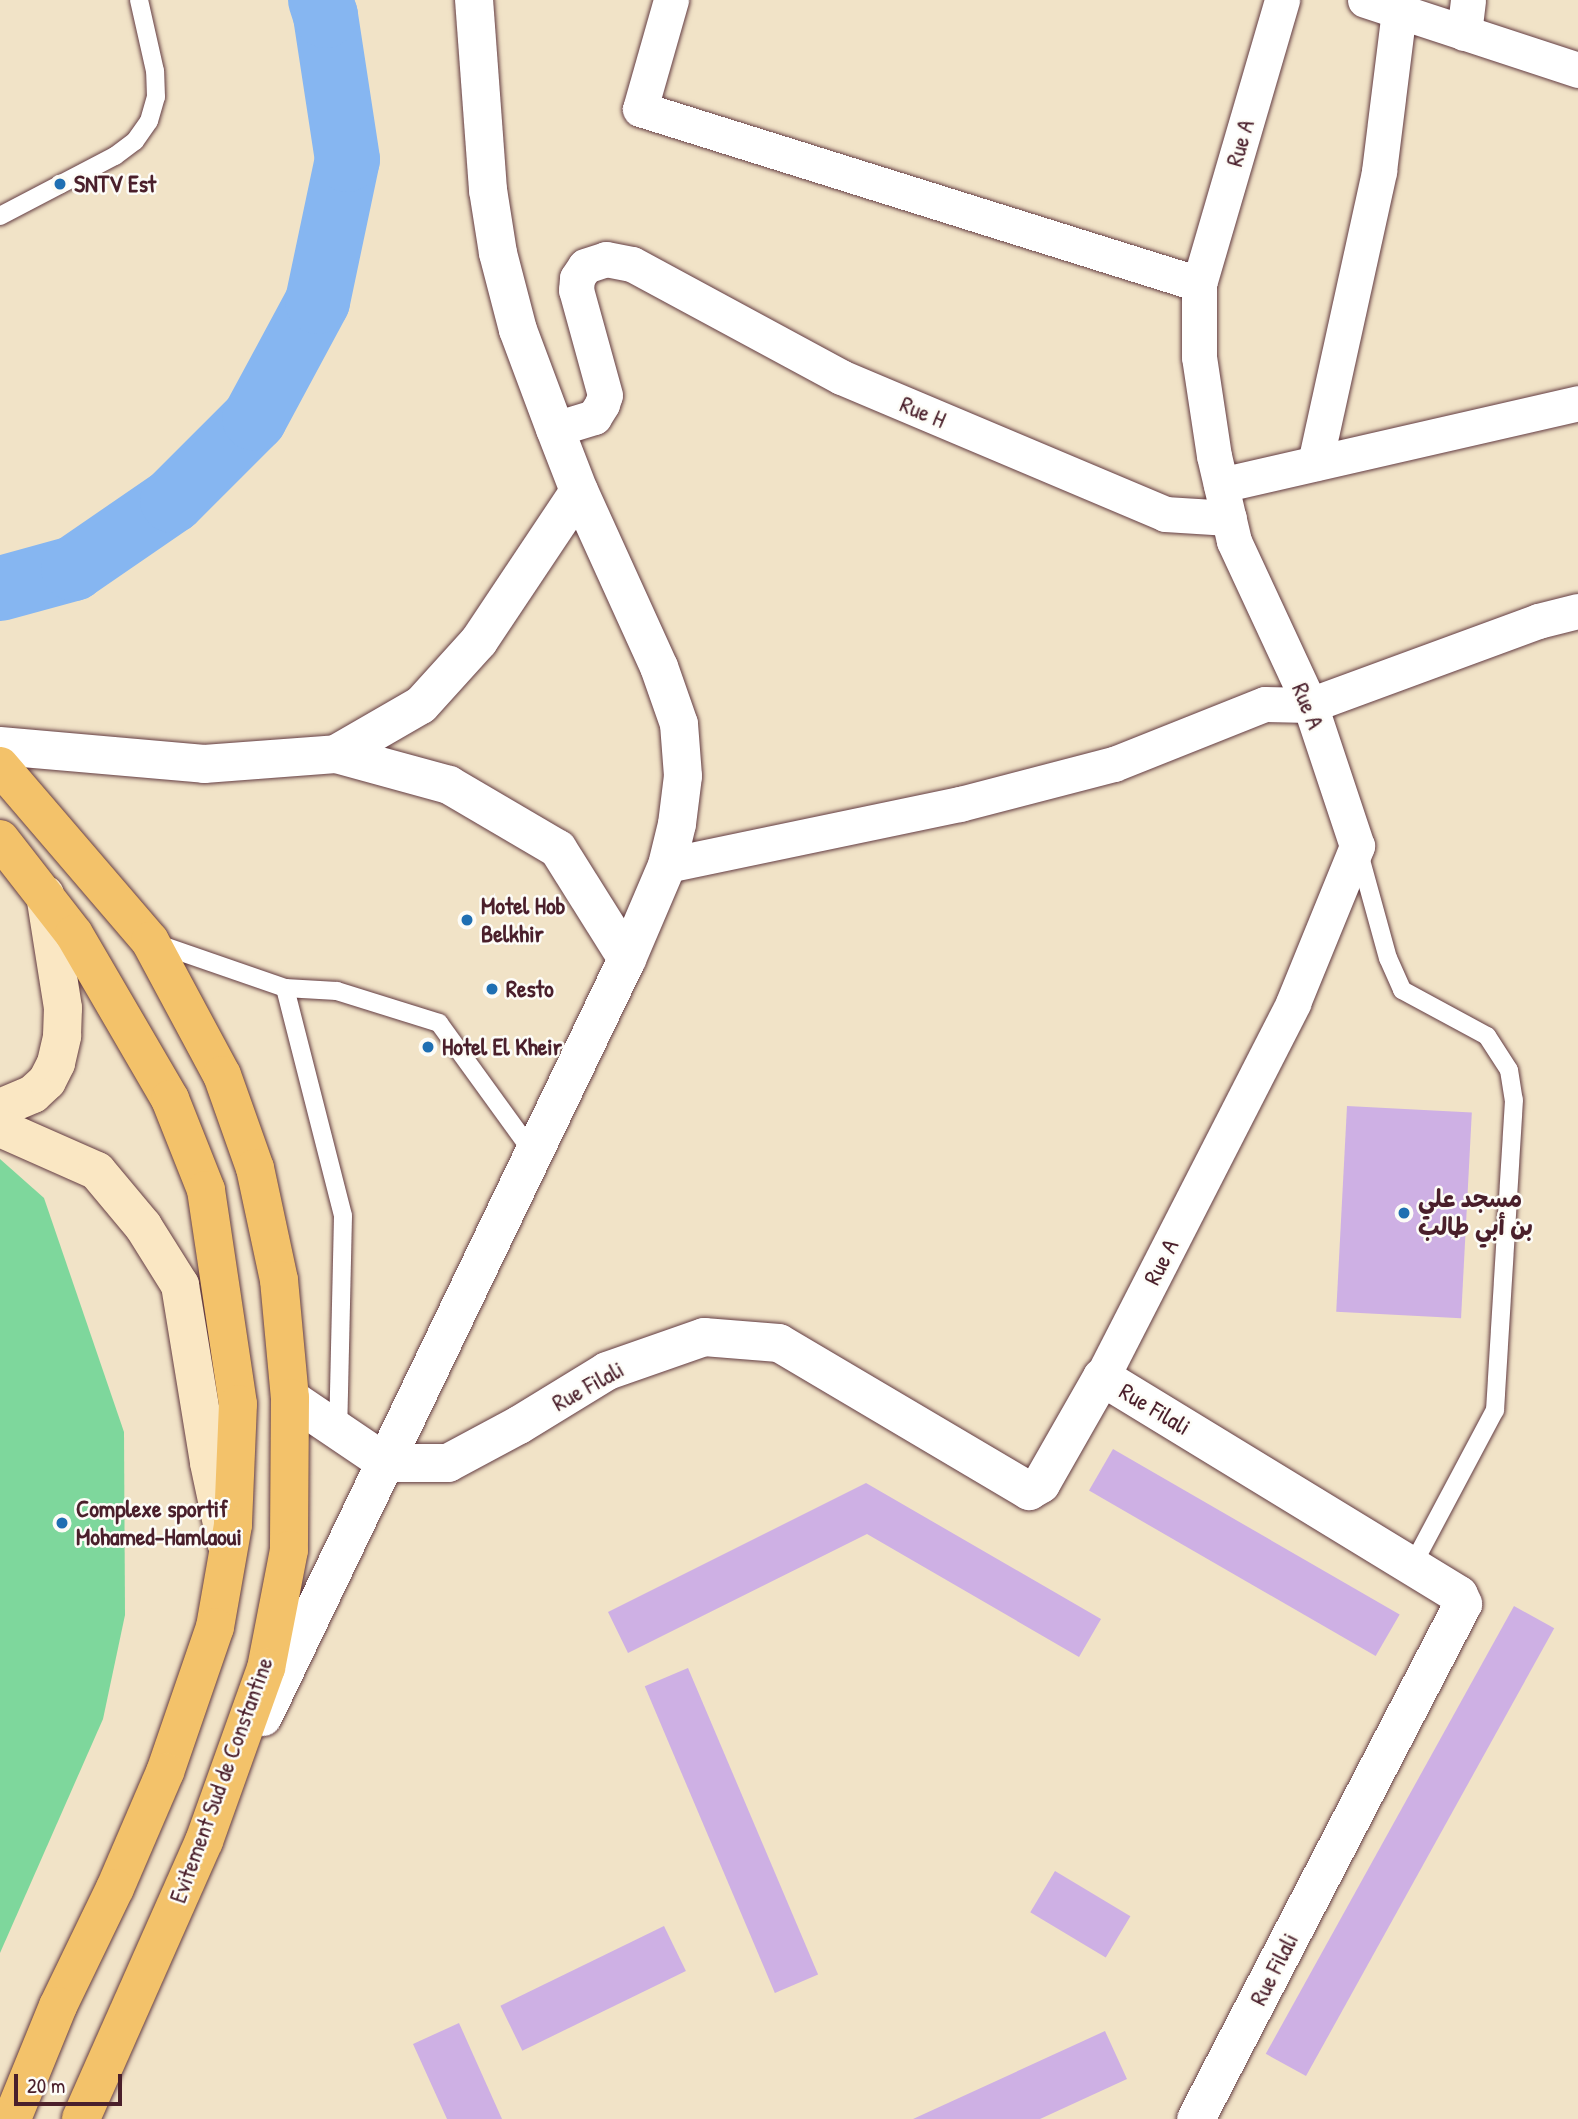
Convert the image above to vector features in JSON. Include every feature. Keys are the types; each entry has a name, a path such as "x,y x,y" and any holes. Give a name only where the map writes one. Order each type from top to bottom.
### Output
{"highway":[{"name":"Evitement Sud de Constantine","path":"0,765 150,941 222,1075 255,1168 279,1280 290,1398 289,1550 266,1668 204,1841 81,2119"},
{"path":"0,839 40,886 111,993 170,1099 206,1191 238,1404 233,1525 215,1627 165,1772 115,1888 58,2006 12,2119"}],"main road":[{"path":"0,1108 33,1094 47,1081 57,1063 62,1036 63,1008 40,886"},
{"path":"0,1128 97,1171 143,1226 180,1285 209,1463 228,1552"}],"street":[{"path":"204,1841 627,959 667,865 677,824 683,776 679,724 659,667 579,491 555,429 518,330 498,253 488,190 474,0"},
{"path":"671,0 640,109 1199,284"},
{"name":"Rue A","path":"1102,1377 1293,1003 1357,846 1310,705 1234,541 1199,357 1199,284 1282,0"},
{"path":"1365,0 1399,11 1466,16 1578,69"},
{"path":"1315,463 1379,171 1399,11"},
{"name":"Rue H","path":"555,429 594,417 604,395 576,290 578,278 586,266 606,259 632,264 853,383 1165,514 1225,502 1315,463 1578,403"},
{"path":"336,754 421,705 479,641 579,491"},
{"path":"667,865 973,801 1114,764 1265,704 1310,705 1538,621 1578,611"},
{"path":"0,746 204,764 336,754 449,785 558,849 627,959"},
{"name":"Rue Filali","path":"386,1463 448,1463 519,1425 607,1371 704,1337 779,1343 1029,1491 1041,1484 1102,1377 1459,1595 1462,1604 1196,2119"},
{"path":"290,1398 386,1463"}],"lane":[{"path":"0,216 115,156 135,141 149,121 156,97 155,71 139,0"},
{"path":"1357,846 1388,958 1402,990 1488,1036 1509,1070 1514,1101 1495,1410 1412,1566"},
{"path":"150,941 285,988 337,991 439,1023 534,1154"},
{"path":"285,988 343,1216 338,1431"}],"green space":[{"name":"Complexe sportif Mohamed-Hamlaoui","path":"0,1159 44,1198 124,1432 125,1615 103,1719 0,1953"}],"building":[{"name":"مسجد علي بن أبي طالب","path":"1347,1106 1472,1113 1461,1318 1336,1312"},
{"path":"1113,1449 1400,1614 1376,1656 1089,1491"},
{"path":"866,1483 1101,1619 1079,1657 867,1534 628,1653 608,1612"},
{"path":"1514,1606 1554,1628 1306,2076 1266,2054"},
{"path":"688,1668 818,1975 775,1993 645,1686"},
{"path":"1055,1871 1130,1916 1106,1957 1030,1912"},
{"path":"664,1926 686,1971 522,2051 500,2006"},
{"path":"459,2023 502,2119 447,2119 413,2044"},
{"path":"1105,2031 1127,2079 1040,2119 913,2119"}],"waterway":[{"path":"0,588 73,568 172,500 254,418 317,301 347,159 325,15 320,0"}],"place":[{"name":"SNTV Est","path":"60,184"},
{"name":"Motel Hob Belkhir","path":"467,920"},
{"name":"Resto","path":"492,989"},
{"name":"Hotel El Kheir","path":"428,1047"},
{"name":"مسجد علي بن أبي طالب","path":"1404,1213"},
{"name":"Complexe sportif Mohamed-Hamlaoui","path":"62,1523"}]}
